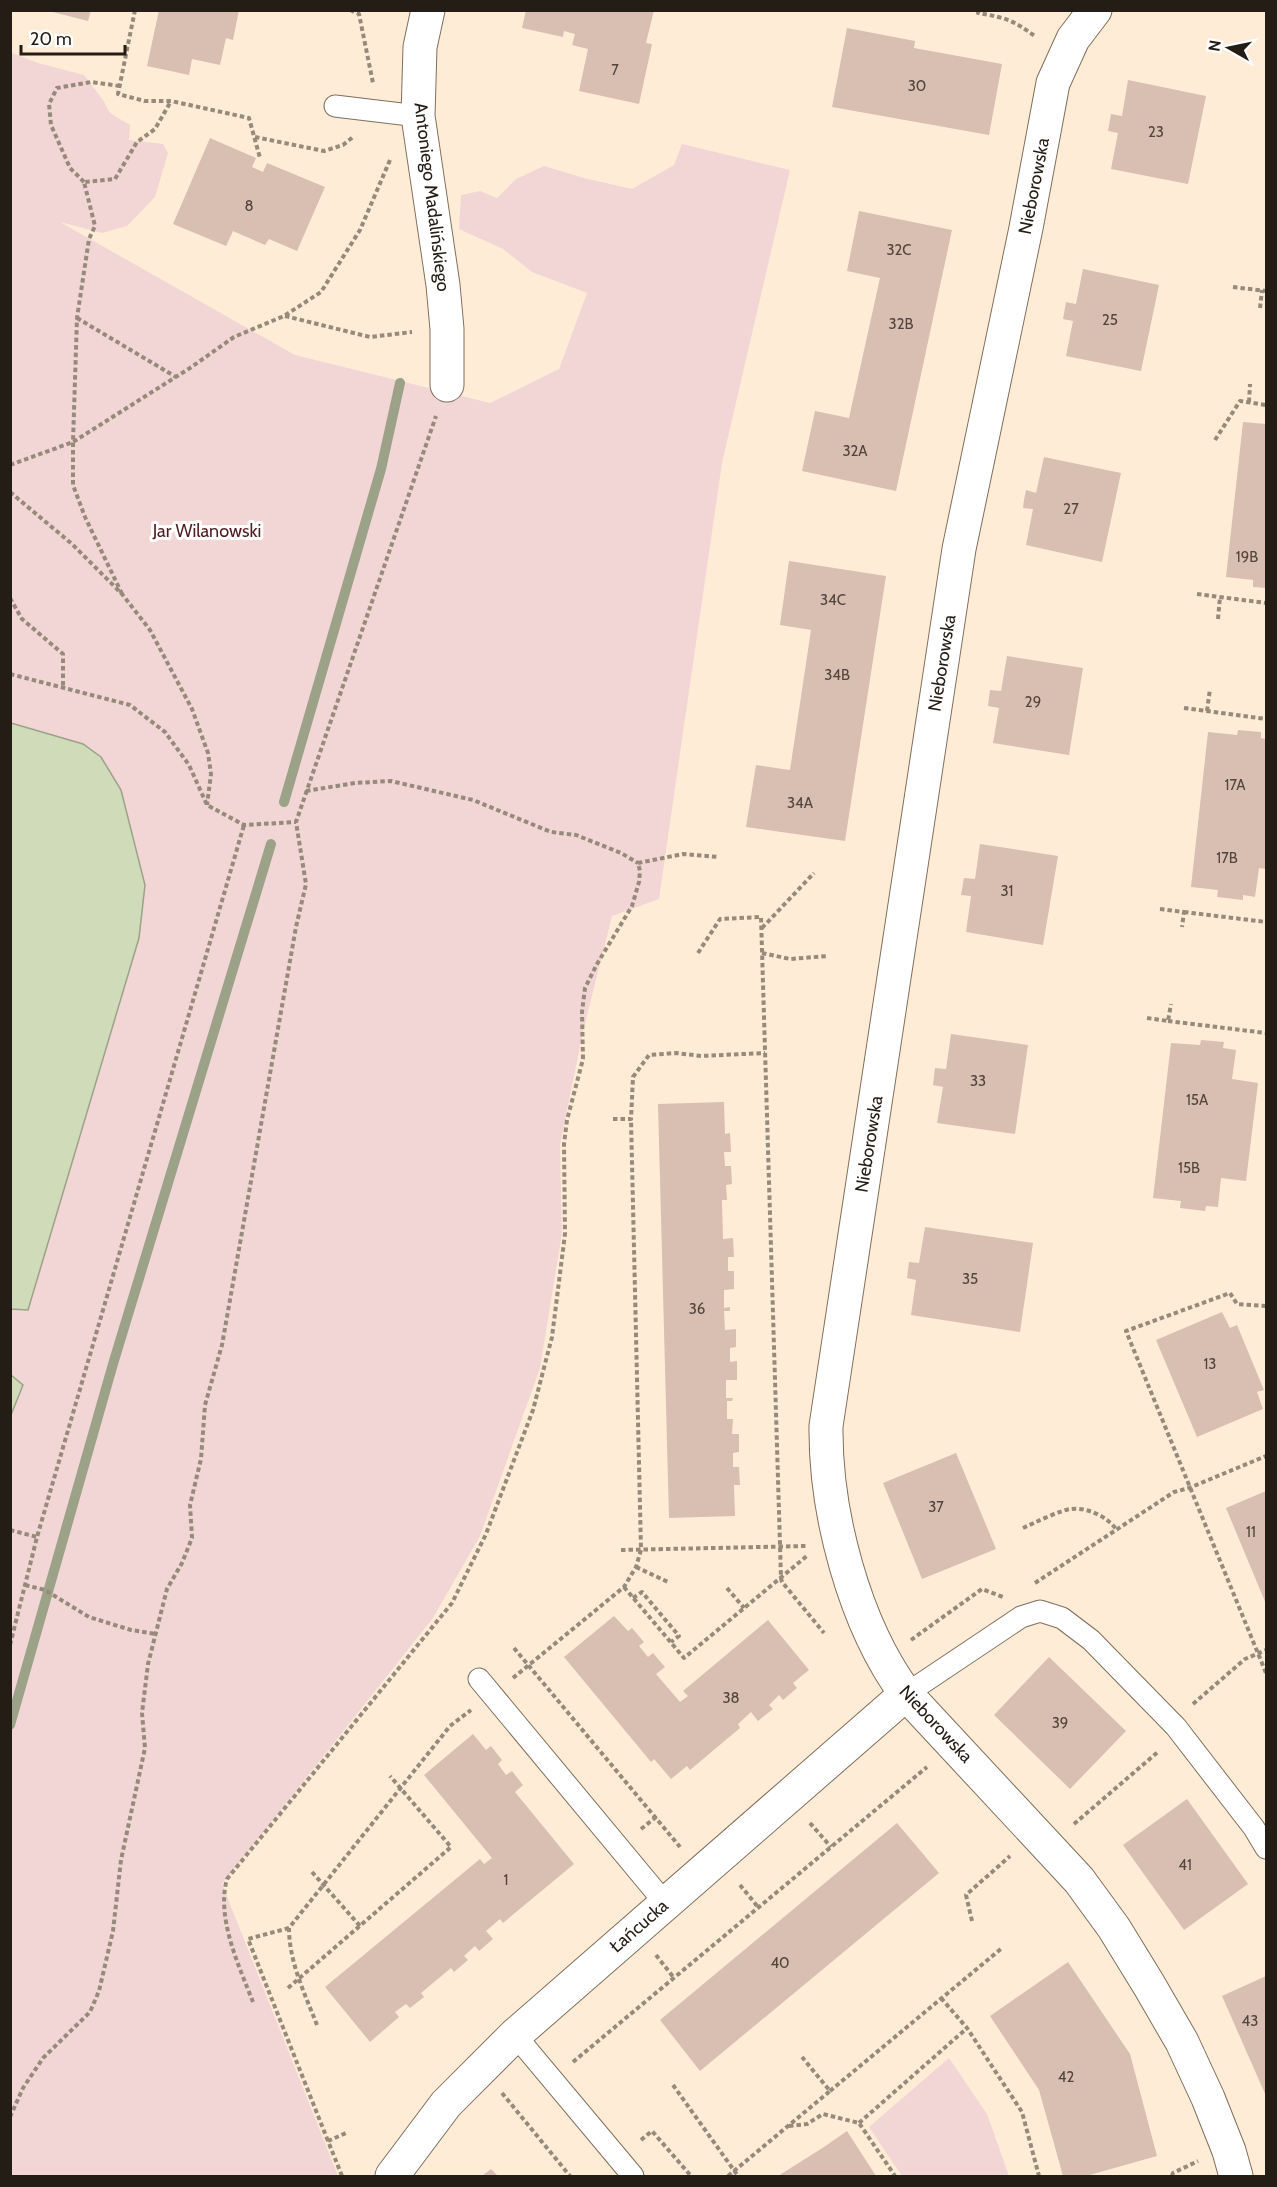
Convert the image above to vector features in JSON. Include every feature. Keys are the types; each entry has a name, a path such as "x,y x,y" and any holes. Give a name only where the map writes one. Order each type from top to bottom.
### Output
{"street":[{"name":"Antoniego Madalińskiego","path":"428,10 420,47 418,116 443,285 447,329 447,385"},
{"name":"Nieborowska","path":"1095,10 1073,39 1053,83 1032,200 959,549 826,1426 829,1543 884,1660 906,1694 1079,1880 1114,1928 1182,2042 1208,2098 1229,2151 1236,2176"},
{"name":"Łańcucka","path":"392,2176 446,2104 515,2035 906,1694"}],"lane":[{"path":"334,106 418,116"},
{"path":"906,1694 1021,1617 1040,1611 1062,1618 1090,1640 1176,1727 1254,1828 1266,1848"},
{"path":"486,1686 665,1903"},
{"path":"515,2035 633,2176"}],"path":[{"path":"135,10 118,94 145,101 171,101 249,118 260,158"},
{"path":"350,10 359,14 375,95"},
{"path":"979,10 978,13 1017,22 1063,57"},
{"path":"120,86 91,82 57,88 49,104 51,125 70,168 84,182 95,226 89,239 77,318 74,485 85,517 122,594"},
{"path":"84,182 115,179 137,142 155,129 171,101"},
{"path":"255,136 324,151 344,145 357,134"},
{"path":"10,465 73,442 176,377 234,337 284,316 321,292 360,230 394,150"},
{"path":"1233,287 1264,291 1260,308"},
{"path":"284,316 370,337 447,329"},
{"path":"77,318 176,377"},
{"path":"1249,402 1250,384"},
{"path":"10,2117 23,2088 43,2058 90,2012 99,1991 113,1931 121,1860 146,1749 142,1713 148,1664 167,1589 182,1563 192,1538 190,1505 201,1459 205,1405 222,1345 296,927 306,884 296,822 447,385"},
{"path":"1215,440 1240,401 1266,405"},
{"path":"10,492 72,544 122,594 150,630 192,709 208,753 211,774 207,806"},
{"path":"1197,594 1266,603"},
{"path":"1218,619 1220,597"},
{"path":"10,598 21,619 63,654 63,686"},
{"path":"10,674 130,705 165,732 189,765 207,806 244,825 296,822"},
{"path":"1207,711 1210,689"},
{"path":"1184,708 1266,719"},
{"path":"306,791 355,783 391,781 473,800 551,832 576,834 621,853 638,863 683,854 719,857"},
{"path":"10,1645 37,1537 244,825"},
{"path":"253,2002 230,1942 224,1889 227,1879 452,1603 486,1534 533,1410 552,1337 566,1234 564,1144 567,1120 583,1059 582,1012 585,988 633,906 639,882 638,863"},
{"path":"761,929 814,873"},
{"path":"1160,909 1266,922"},
{"path":"1182,927 1184,912"},
{"path":"698,953 720,919 760,917 781,1578 824,1633"},
{"path":"762,953 790,959 828,956"},
{"path":"1168,1021 1171,1004"},
{"path":"1147,1018 1266,1034"},
{"path":"317,2025 289,1946 289,1928 450,1726 486,1686 529,1666 624,1587 636,1567 641,1550 631,1119 633,1077 649,1056 676,1053 701,1056 765,1053"},
{"path":"613,1119 631,1119"},
{"path":"1266,1306 1237,1304 1230,1293 1125,1331 1266,1673"},
{"path":"1028,1588 1174,1492 1266,1456"},
{"path":"1023,1528 1071,1509 1088,1511 1108,1519 1116,1529"},
{"path":"10,1530 37,1537"},
{"path":"621,1550 780,1547 829,1543"},
{"path":"624,1587 684,1658 781,1578 829,1543"},
{"path":"636,1567 668,1582"},
{"path":"25,1585 45,1590 89,1617 131,1630 156,1634"},
{"path":"727,1588 744,1608"},
{"path":"884,1660 982,1589 1010,1599"},
{"path":"633,1598 642,1592 679,1635 671,1642"},
{"path":"514,1648 687,1854"},
{"path":"1203,1696 1245,1659 1266,1650"},
{"path":"1103,1798 1148,1761"},
{"path":"564,2069 928,1765"},
{"path":"288,1988 452,1847 390,1776"},
{"path":"806,1818 831,1847"},
{"path":"972,1920 966,1895 1001,1864"},
{"path":"312,1872 360,1926"},
{"path":"735,1878 758,1907"},
{"path":"289,1928 248,1939 342,2176"},
{"path":"728,2176 1002,1948"},
{"path":"659,1958 674,1978"},
{"path":"941,1998 967,2028 1022,2112 1039,2176"},
{"path":"859,2123 967,2028"},
{"path":"802,2057 830,2091"},
{"path":"674,2085 738,2176"},
{"path":"788,2126 807,2124 823,2114 859,2123 895,2176"},
{"path":"328,2141 346,2133"}],"green space":[{"name":"Jar Wilanowski","path":"10,52 38,63 84,75 110,113 130,125 129,140 163,144 168,153 155,197 127,226 102,233 60,222 295,355 490,403 559,369 587,293 532,272 503,249 459,229 461,195 480,191 497,198 516,179 544,166 632,189 674,165 682,144 790,170 722,463 659,899 612,916 582,1036 560,1145 562,1233 540,1368 480,1536 433,1618 222,1884 338,2176 11,2176"},
{"path":"949,2058 987,2114 1009,2176 902,2176 869,2127"}],"shaded area":[{"path":"11,723 83,744 101,757 121,790 145,885 139,938 28,1310 10,1309"},
{"path":"11,1375 23,1385 11,1415"}],"building":[{"path":"45,10 91,10 88,21"},
{"path":"159,10 239,10 233,40 226,38 220,65 192,59 189,75 147,66"},
{"path":"526,10 654,10 646,43 652,44 639,104 579,91 588,49 572,45 575,34 564,31 563,37 522,28"},
{"path":"847,28 915,41 914,48 1002,64 989,135 832,107"},
{"path":"1128,80 1206,96 1188,184 1111,169 1118,133 1108,131 1111,114 1122,116"},
{"path":"210,138 256,158 252,167 263,172 267,163 325,187 297,251 269,239 265,245 233,231 226,246 173,224"},
{"path":"859,211 952,230 896,491 802,471 815,411 849,418 880,278 847,271"},
{"path":"1083,269 1159,285 1141,371 1066,356 1073,321 1063,319 1066,302 1076,304"},
{"path":"1243,422 1266,424 1266,588 1253,587 1253,580 1226,577"},
{"path":"1044,457 1121,473 1102,562 1026,545 1033,509 1023,508 1026,490 1036,493"},
{"path":"789,561 886,576 845,841 746,827 756,765 790,770 811,630 780,625"},
{"path":"1007,656 1083,668 1069,755 993,743 999,708 988,706 990,690 1001,691"},
{"path":"1238,730 1261,732 1261,738 1266,739 1266,869 1259,868 1255,897 1243,895 1243,900 1217,897 1218,890 1191,887 1208,732 1237,735"},
{"path":"980,844 1058,856 1043,945 966,932 971,896 961,895 964,878 975,879"},
{"path":"951,1034 1028,1045 1015,1134 937,1123 943,1087 933,1085 935,1068 946,1069"},
{"path":"1201,1040 1224,1042 1223,1048 1236,1050 1232,1079 1258,1083 1246,1181 1221,1178 1218,1207 1206,1206 1205,1211 1180,1208 1181,1201 1153,1198 1171,1043 1200,1045"},
{"path":"724,1102 725,1134 730,1133 731,1152 724,1152 725,1166 731,1166 732,1184 726,1185 727,1200 722,1200 723,1239 733,1238 734,1257 728,1257 728,1271 734,1271 734,1289 724,1290 724,1308 730,1307 730,1311 724,1311 725,1330 736,1329 736,1347 730,1348 730,1362 737,1361 737,1380 726,1380 726,1398 733,1398 732,1401 727,1401 727,1419 733,1419 732,1434 739,1434 739,1452 733,1453 733,1467 739,1467 740,1485 734,1485 735,1516 669,1518 658,1104"},
{"path":"925,1227 1033,1243 1020,1332 911,1315 916,1280 907,1278 909,1262 919,1263"},
{"path":"1222,1312 1230,1328 1237,1325 1264,1390 1257,1392 1263,1409 1197,1437 1156,1340"},
{"path":"956,1453 996,1549 922,1579 883,1483"},
{"path":"1266,1491 1266,1604 1226,1508"},
{"path":"614,1616 628,1631 632,1628 644,1642 639,1646 648,1657 653,1653 665,1667 656,1674 680,1702 688,1696 683,1691 768,1620 809,1670 793,1683 797,1688 783,1700 779,1695 769,1705 773,1709 758,1721 751,1712 738,1724 740,1728 690,1770 687,1766 671,1779 654,1759 651,1762 564,1657"},
{"path":"1049,1657 1126,1731 1070,1789 994,1715"},
{"path":"473,1734 486,1750 491,1746 502,1760 498,1764 506,1775 512,1771 523,1785 515,1792 574,1864 503,1923 500,1919 486,1931 493,1939 479,1951 475,1946 464,1956 468,1960 454,1972 451,1968 421,1993 424,1997 410,2008 406,2004 395,2012 399,2017 370,2042 325,1987 480,1859 484,1864 492,1858 424,1775"},
{"path":"1187,1799 1248,1884 1184,1930 1123,1845"},
{"path":"897,1823 939,1873 700,2071 660,2020"},
{"path":"1068,1962 1130,2054 1157,2156 1086,2176 1063,2176 1039,2090 990,2016"},
{"path":"1266,1976 1266,2096 1222,1996"},
{"path":"847,2131 876,2176 778,2176 824,2147"},
{"path":"491,2169 498,2176 482,2176"}],"waterway":[{"path":"284,802 381,469 400,383"},
{"path":"10,1725 113,1364 271,844"}]}
